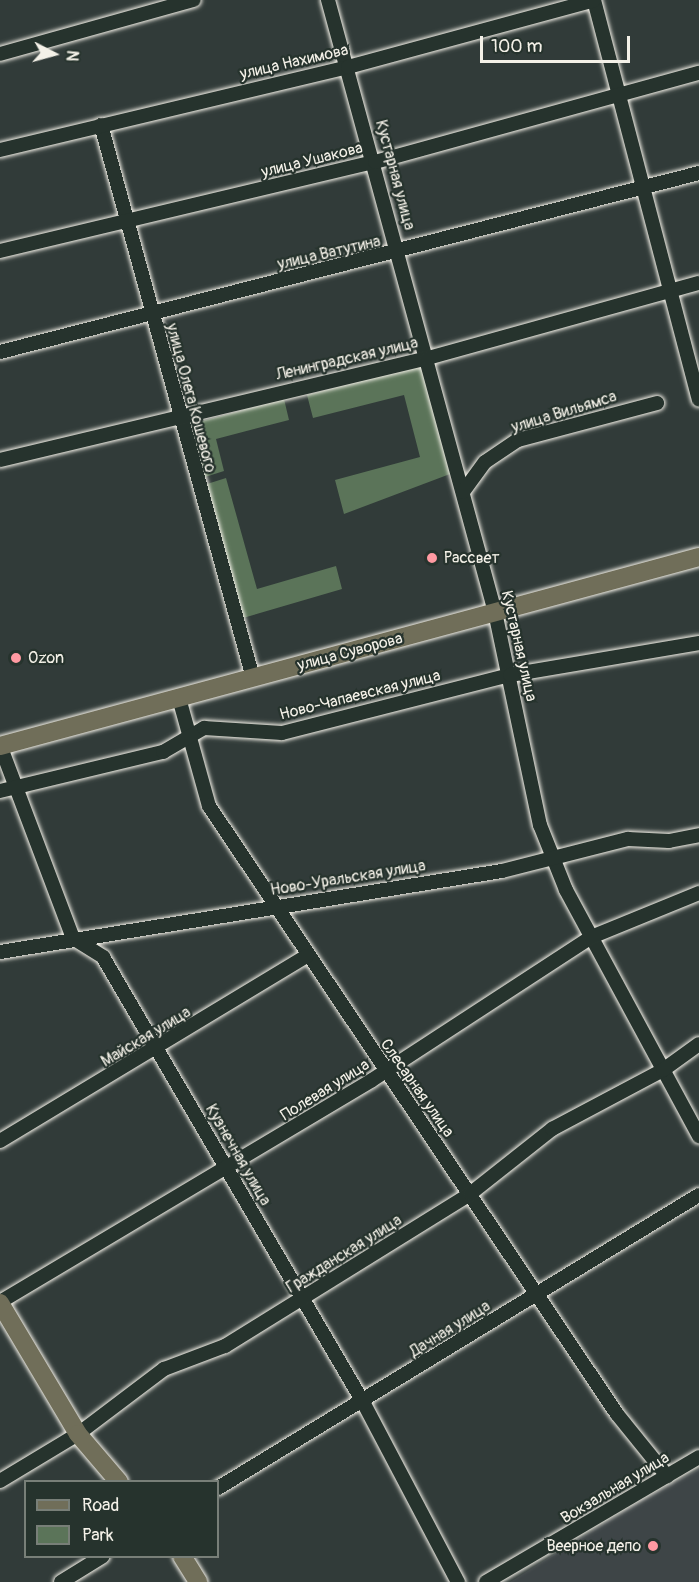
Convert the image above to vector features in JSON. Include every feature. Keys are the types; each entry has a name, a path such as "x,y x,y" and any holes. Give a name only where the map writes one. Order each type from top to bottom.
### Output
{"main road":[{"name":"улица Суворова","path":"0,746 699,557"},
{"path":"0,1302 78,1434 117,1480"},
{"path":"183,1558 198,1582"}],"street":[{"path":"0,54 194,0"},
{"name":"Кустарная улица","path":"328,0 375,162 495,612 540,825 591,937 699,1136"},
{"path":"594,0 647,186 699,395"},
{"name":"улица Нахимова","path":"0,150 348,67 594,0"},
{"name":"улица Ушакова","path":"0,251 126,219 375,162 699,74"},
{"name":"улица Олега Кошевого","path":"101,125 177,416 253,678"},
{"name":"улица Ватутина","path":"0,352 399,253 699,173"},
{"name":"Ленинградская улица","path":"0,460 428,357 699,283"},
{"name":"улица Вильямса","path":"464,492 485,462 518,440 657,403"},
{"name":"Ново-Чапаевская улица","path":"0,791 18,789 163,752 189,733 204,728 282,733 510,675 699,643"},
{"name":"Слесарная улица","path":"179,698 209,806 273,906 539,1294 617,1414 667,1476"},
{"path":"0,746 74,938"},
{"name":"Ново-Уральская улица","path":"0,952 74,938 502,871 628,839 669,842 699,835"},
{"name":"Полевая улица","path":"0,1302 227,1169 385,1071 591,937 699,893"},
{"name":"Кузнечная улица","path":"74,938 103,957 363,1402 458,1582"},
{"name":"Майская улица","path":"0,1141 158,1051 307,956"},
{"name":"Гражданская улица","path":"0,1481 78,1434 164,1369 225,1346 470,1194 552,1129 663,1070 699,1044"},
{"name":"Дачная улица","path":"219,1487 363,1402 699,1195"},
{"name":"Вокзальная улица","path":"486,1582 699,1457"},
{"path":"61,1582 101,1558"}],"shaded area":[{"path":"699,1469 699,1582 510,1582 643,1499"}],"green space":[{"path":"421,365 450,474 344,514 335,480 420,457 404,395 313,418 307,395"},
{"path":"284,399 289,420 216,439 224,471 205,477 191,424"},
{"path":"226,478 257,589 336,566 342,589 243,618 207,484"}],"place":[{"name":"Рассвет","path":"432,558"},
{"name":"Ozon","path":"16,658"},
{"name":"Веерное депо","path":"653,1546"}]}
